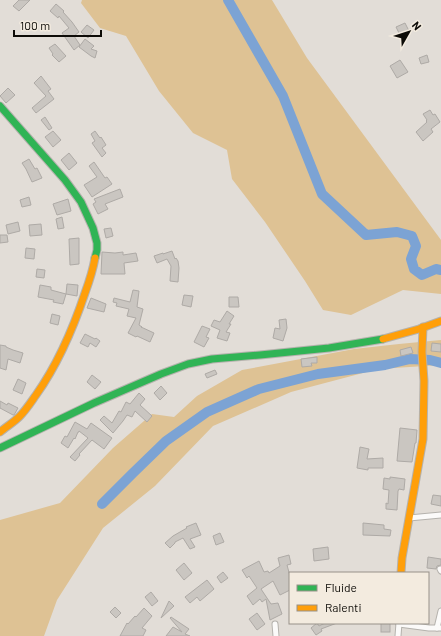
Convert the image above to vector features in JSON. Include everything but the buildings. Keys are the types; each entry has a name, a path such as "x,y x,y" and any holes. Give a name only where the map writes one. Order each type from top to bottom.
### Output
{"street":[{"path":"0,106 65,180 81,202 93,228 97,250 94,266 83,299 62,351 44,384 30,405 19,417 0,432"},
{"path":"0,448 102,399 152,377 188,364 217,358 310,351 361,344 394,337 441,321"},
{"path":"401,572 402,558 423,439 423,327"},
{"path":"409,518 441,515"},
{"path":"398,636 399,624 439,628 441,610"},
{"path":"275,624 276,636"}],"shaded area":[{"path":"82,0 272,0 307,58 441,240 441,294 403,290 351,315 323,310 265,222 232,179 227,150 193,133 159,91 126,36 100,28 81,3"},
{"path":"441,340 441,365 378,369 291,392 213,426 155,486 103,528 57,600 44,636 0,636 0,520 60,503 113,448 152,414 174,417 197,396 242,370 354,349"}],"waterway":[{"path":"228,0 283,96 322,194 366,235 397,232 412,236 416,246 411,259 414,269 422,275 436,269 441,270"},
{"path":"102,504 166,441 207,412 259,389 318,374 385,365 410,359 430,360 441,363"}],"traffic: fast":[{"path":"0,106 65,180 81,202 93,228 97,243 95,258"},
{"path":"0,448 94,403 188,364 212,359 329,348 383,339"}],"traffic: slow":[{"path":"0,432 24,412 51,371 75,320 95,258"},
{"path":"383,339 441,321"},
{"path":"401,572 402,558 423,439 423,327"}]}
